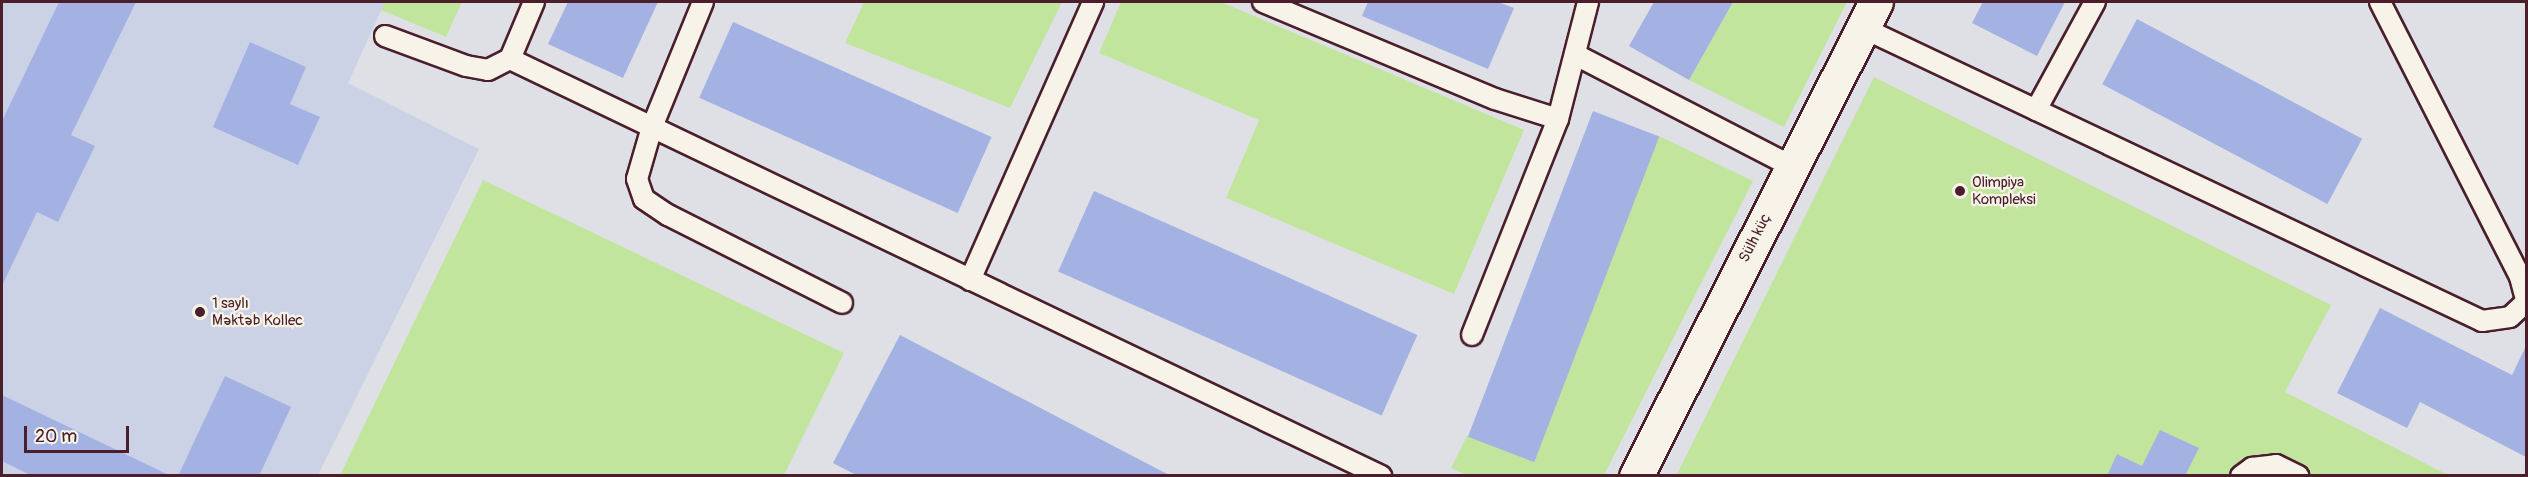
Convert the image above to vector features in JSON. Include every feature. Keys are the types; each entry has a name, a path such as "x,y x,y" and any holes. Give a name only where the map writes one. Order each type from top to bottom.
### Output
{"street":[{"name":"Sülh küç","path":"1636,476 1869,15"}],"lane":[{"path":"385,36 466,66 488,70 510,59 534,2"},
{"path":"703,2 652,127 637,179 644,199 668,215 842,303"},
{"path":"970,280 1093,2"},
{"path":"1263,2 1484,94 1558,119"},
{"path":"1472,335 1558,119 1588,2"},
{"path":"2036,110 2095,2"},
{"path":"1869,15 2036,110 2482,321 2510,317 2526,300 2520,277 2380,2"},
{"path":"1576,55 1791,166"},
{"path":"510,59 1382,476"},
{"path":"2241,476 2252,468 2276,465 2299,476"}],"shaded area":[{"name":"1 saylı Məktəb Kollec","path":"2,2 385,2 348,83 479,149 318,475 2,475"}],"green space":[{"path":"385,2 462,2 446,37 381,10"},
{"path":"864,2 1062,2 1010,108 845,43"},
{"path":"1121,2 1221,2 1524,130 1454,294 1226,198 1259,120 1099,53"},
{"path":"1733,2 1847,2 1784,127 1689,80"},
{"name":"Olimpiya Kompleksi","path":"1874,77 2331,305 2285,392 2448,475 1676,476"},
{"path":"1659,136 1753,181 1604,475 1469,476 1451,468 1467,436 1533,461"},
{"path":"483,180 844,353 784,475 340,475"}],"building":[{"path":"59,2 136,2 71,135 95,146 58,222 37,212 2,286 2,121"},
{"path":"568,2 658,2 623,78 548,44"},
{"path":"1368,2 1498,2 1514,8 1488,69 1362,16"},
{"path":"1654,2 1733,2 1689,80 1629,46"},
{"path":"1983,2 2065,2 2037,56 1972,23"},
{"path":"2137,19 2362,139 2327,204 2102,84"},
{"path":"733,22 992,137 958,213 699,98"},
{"path":"250,42 306,67 290,104 320,117 298,165 213,127"},
{"path":"1593,111 1659,136 1534,462 1468,437"},
{"path":"1094,191 1417,335 1382,415 1058,271"},
{"path":"2380,308 2512,375 2526,346 2526,457 2420,402 2407,428 2337,393"},
{"path":"900,335 1171,476 858,476 833,463"},
{"path":"225,376 291,407 259,476 178,476"},
{"path":"2,395 171,476 32,476 2,461"},
{"path":"2160,430 2199,448 2185,476 2107,476 2117,454 2142,466"}],"place":[{"name":"Olimpiya Kompleksi","path":"1960,191"},
{"name":"1 saylı Məktəb Kollec","path":"200,312"}]}
